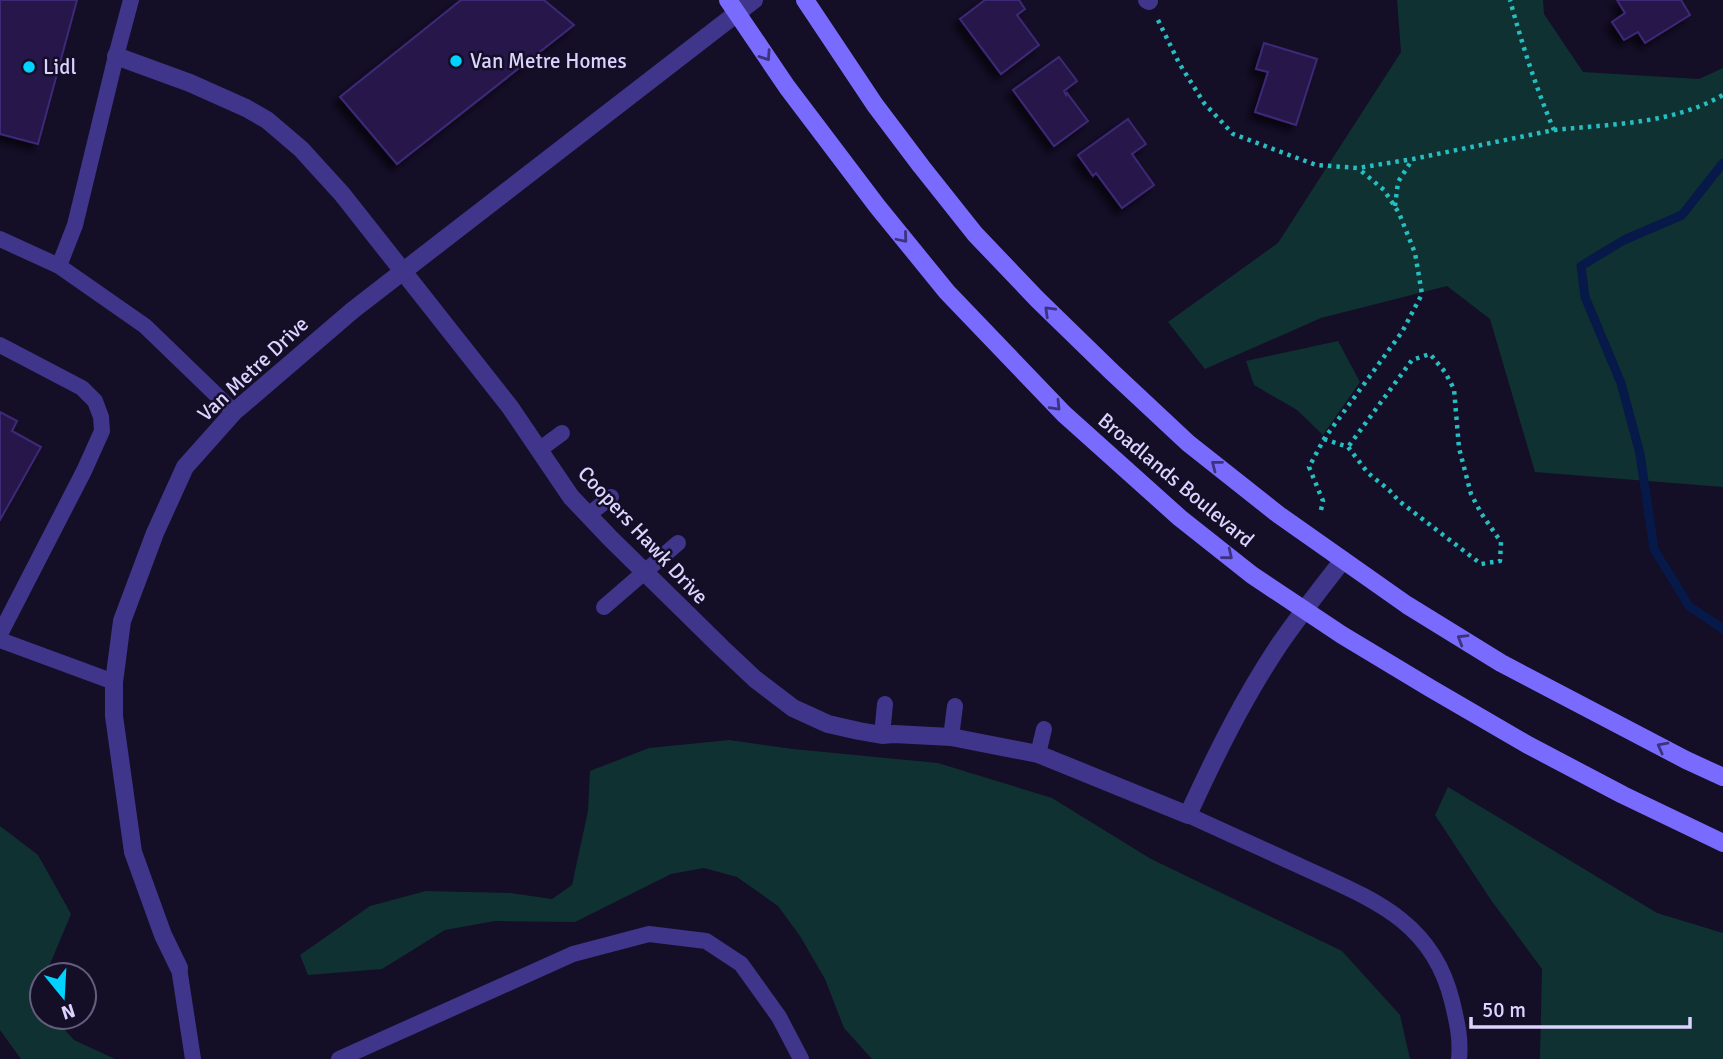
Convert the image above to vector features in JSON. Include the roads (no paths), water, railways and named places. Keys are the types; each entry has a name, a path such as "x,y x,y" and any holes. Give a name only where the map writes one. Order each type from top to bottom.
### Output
{"main road":[{"name":"Broadlands Boulevard","path":"805,0 875,105 975,234 1037,299 1188,443 1279,515 1407,606 1501,663 1723,777"},
{"name":"Broadlands Boulevard","path":"732,6 787,87 877,206 947,292 1064,414 1180,518 1252,575 1364,648 1528,745 1723,843"}],"street":[{"name":"Van Metre Drive","path":"179,968 163,935 133,852 114,716 114,682 122,621 155,533 185,467 234,412 353,310 732,6 754,0"},
{"name":"Coopers Hawk Drive","path":"116,56 190,83 246,108 267,120 300,149 342,194 510,407 571,497 644,573 755,679 793,708 828,724 859,732 951,737 1038,754 1188,815"},
{"path":"1188,815 1216,752 1247,697 1279,645 1343,559"}],"lane":[{"path":"59,266 75,225 131,0"},
{"path":"0,239 59,266 145,326 234,412"},
{"path":"0,345 82,388 95,401 102,430 84,471 0,634"},
{"path":"539,450 562,433"},
{"path":"588,515 611,496"},
{"path":"604,607 678,544"},
{"path":"0,640 114,682"},
{"path":"882,735 885,704"},
{"path":"951,737 955,706"},
{"path":"1038,754 1044,729"},
{"path":"1188,815 1364,895 1406,922 1434,956 1447,982 1460,1040 1459,1059"},
{"path":"339,1059 573,954 649,934 706,941 741,964 779,1017 801,1059"},
{"path":"179,968 193,1059"}],"waterway":[{"path":"1723,163 1682,215 1624,240 1581,266 1585,297 1621,383 1640,454 1654,549 1689,606 1723,629"}],"place":[{"name":"Van Metre Homes","path":"456,61"},
{"name":"Lidl","path":"29,67"}]}
